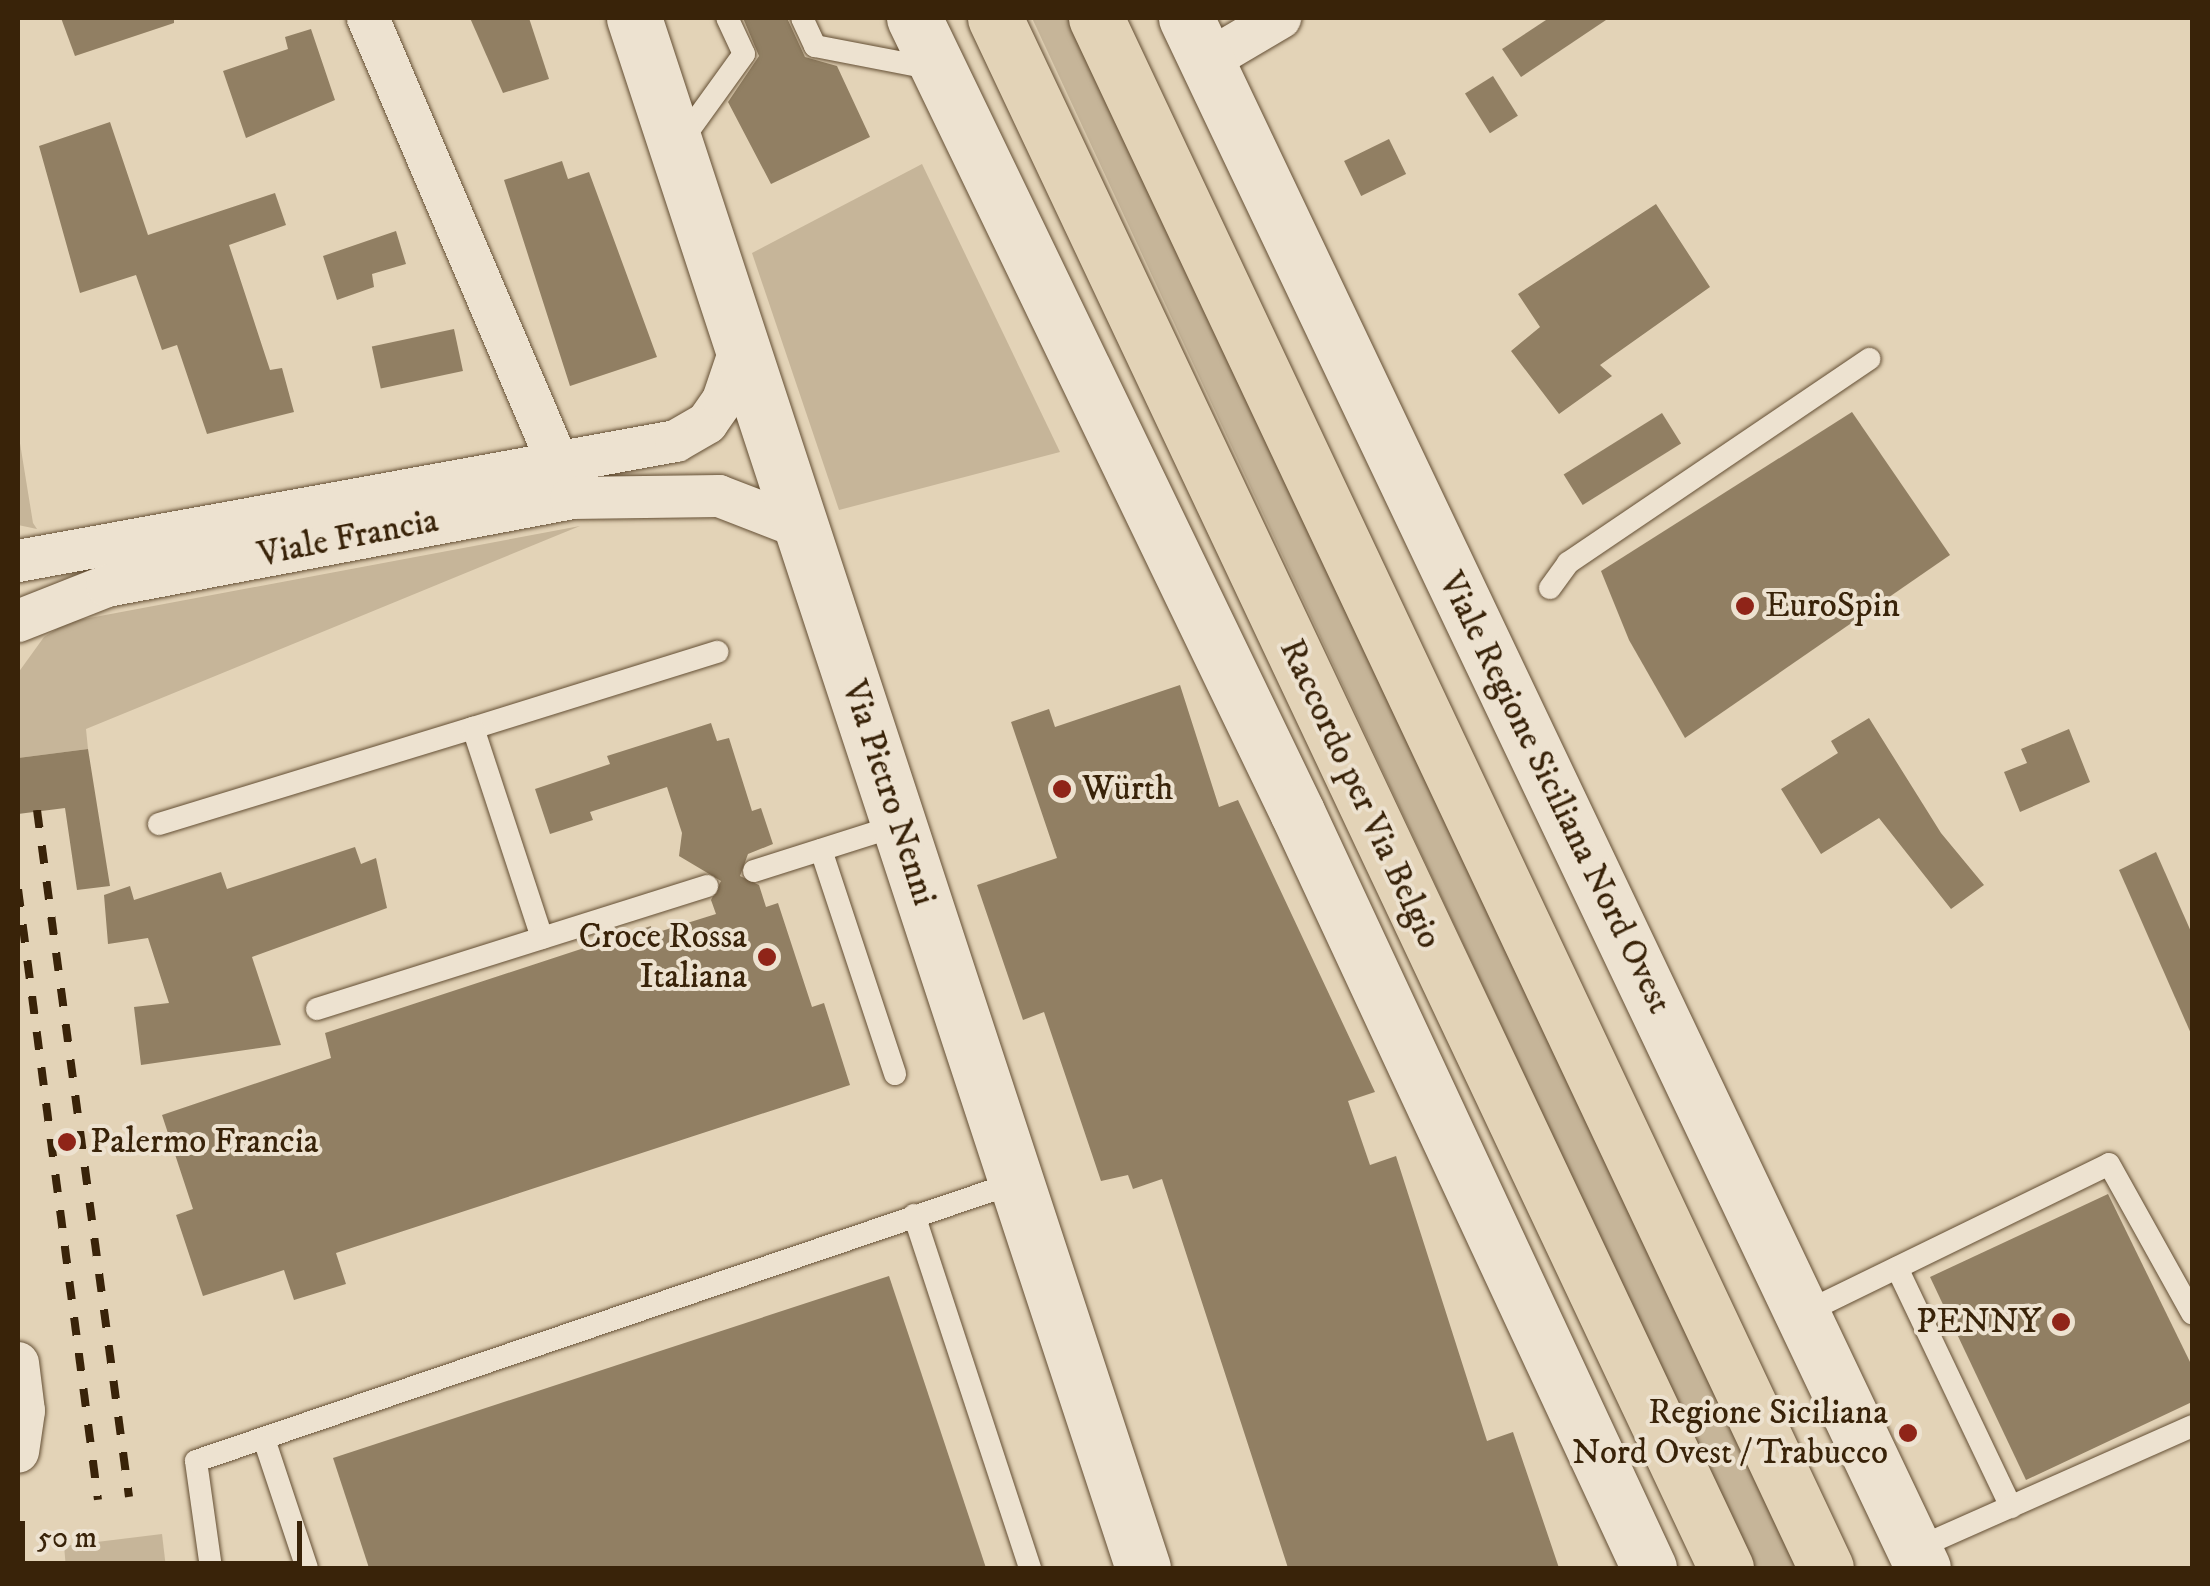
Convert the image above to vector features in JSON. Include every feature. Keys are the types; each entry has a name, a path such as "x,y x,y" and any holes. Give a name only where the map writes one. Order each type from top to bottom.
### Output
{"highway":[{"name":"Raccordo per Via Belgio","path":"996,18 1726,1568"},
{"path":"1096,18 1826,1568"}],"street":[{"path":"368,18 542,414 557,460"},
{"name":"Via Pietro Nenni","path":"634,18 1144,1568"},
{"path":"914,18 1297,812 1650,1568"},
{"path":"1196,39 1280,18"},
{"name":"Viale Regione Siciliana Nord Ovest","path":"1196,39 1919,1559"},
{"name":"Viale Francia","path":"676,441 707,423 723,400 742,344"},
{"name":"Viale Francia","path":"18,561 676,441 724,435 774,441 748,477 686,492 531,502 107,586 18,621"},
{"name":"Viale Francia","path":"686,492 749,502 802,528"},
{"path":"18,1362 24,1412 18,1452"}],"lane":[{"path":"677,147 744,54 728,18"},
{"path":"802,18 816,46 939,70"},
{"path":"1550,588 1568,563 1868,359"},
{"path":"160,824 717,652"},
{"path":"473,728 542,938"},
{"path":"754,872 898,825"},
{"path":"821,850 895,1074"},
{"path":"317,1008 707,886"},
{"path":"1804,1313 2109,1164 2192,1313"},
{"path":"211,1568 196,1462 1017,1182"},
{"path":"914,1215 1030,1568"},
{"path":"1897,1268 2011,1506"},
{"path":"1919,1559 2011,1506 2192,1426"},
{"path":"264,1439 307,1568"}],"shaded area":[{"path":"1032,18 1068,18 1800,1568 1754,1568"},
{"path":"922,164 1060,452 839,510 752,253"},
{"path":"18,431 33,523 37,529 18,525"},
{"path":"580,526 86,729 88,749 18,758 18,673 44,637 68,622"},
{"path":"162,1534 166,1568 66,1568 64,1546"}],"building":[{"path":"61,18 174,18 174,23 75,56"},
{"path":"470,18 529,18 549,79 503,93"},
{"path":"743,18 787,18 805,57 837,66 870,137 771,184 728,102 759,56"},
{"path":"1549,18 1609,18 1521,77 1502,49"},
{"path":"311,29 335,100 246,138 223,71 288,49 285,37"},
{"path":"1493,76 1518,116 1490,133 1465,93"},
{"path":"110,122 148,235 275,193 286,225 229,245 270,370 282,368 294,412 207,434 177,345 162,350 136,275 80,293 39,146"},
{"path":"1389,139 1406,174 1361,196 1344,161"},
{"path":"562,161 568,179 589,172 657,357 570,386 504,180"},
{"path":"1656,204 1710,287 1600,365 1612,376 1559,414 1511,351 1540,327 1518,294"},
{"path":"396,231 406,264 372,274 374,287 337,300 323,256"},
{"path":"454,329 463,371 381,389 372,346"},
{"name":"EuroSpin","path":"1852,412 1950,555 1685,738 1629,640 1601,571"},
{"path":"1662,413 1681,444 1583,505 1564,474"},
{"path":"1180,685 1219,807 1238,800 1375,1092 1348,1101 1370,1165 1396,1156 1487,1441 1513,1432 1559,1568 1288,1568 1162,1179 1133,1189 1128,1175 1101,1181 1044,1012 1023,1020 977,885 1057,858 1011,722 1049,709 1055,727"},
{"path":"1869,718 1941,833 1984,885 1951,909 1879,818 1821,854 1781,789 1838,753 1831,741"},
{"path":"711,723 717,741 729,738 752,811 761,808 773,844 748,854 740,876 759,885 766,907 778,903 812,1007 824,1003 850,1085 336,1253 346,1284 294,1300 284,1270 203,1296 176,1215 193,1209 162,1115 331,1058 325,1033 651,926 652,934 716,914 711,900 721,881 679,856 682,833 667,787 590,812 593,820 550,834 535,789 610,764 607,756"},
{"path":"2069,729 2090,782 2020,812 2004,772 2027,763 2021,749"},
{"path":"88,749 110,886 77,890 65,808 18,814 18,758"},
{"path":"355,847 361,864 376,858 387,908 252,957 281,1045 141,1065 134,1007 169,1003 148,938 108,944 104,895 130,886 134,900 221,872 227,889"},
{"path":"2156,852 2192,934 2192,1036 2119,870"},
{"name":"PENNY","path":"2108,1194 2192,1366 2192,1402 2026,1480 1930,1277"},
{"path":"889,1276 986,1568 369,1568 333,1458"}],"railway":[{"path":"37,810 129,1497"},
{"path":"18,889 98,1500"}],"place":[{"name":"EuroSpin","path":"1745,606"},
{"name":"Würth","path":"1062,789"},
{"name":"Croce Rossa Italiana","path":"767,957"},
{"name":"Palermo Francia","path":"67,1142"},
{"name":"PENNY","path":"2061,1322"},
{"name":"Regione Siciliana Nord Ovest / Trabucco","path":"1908,1433"}]}
